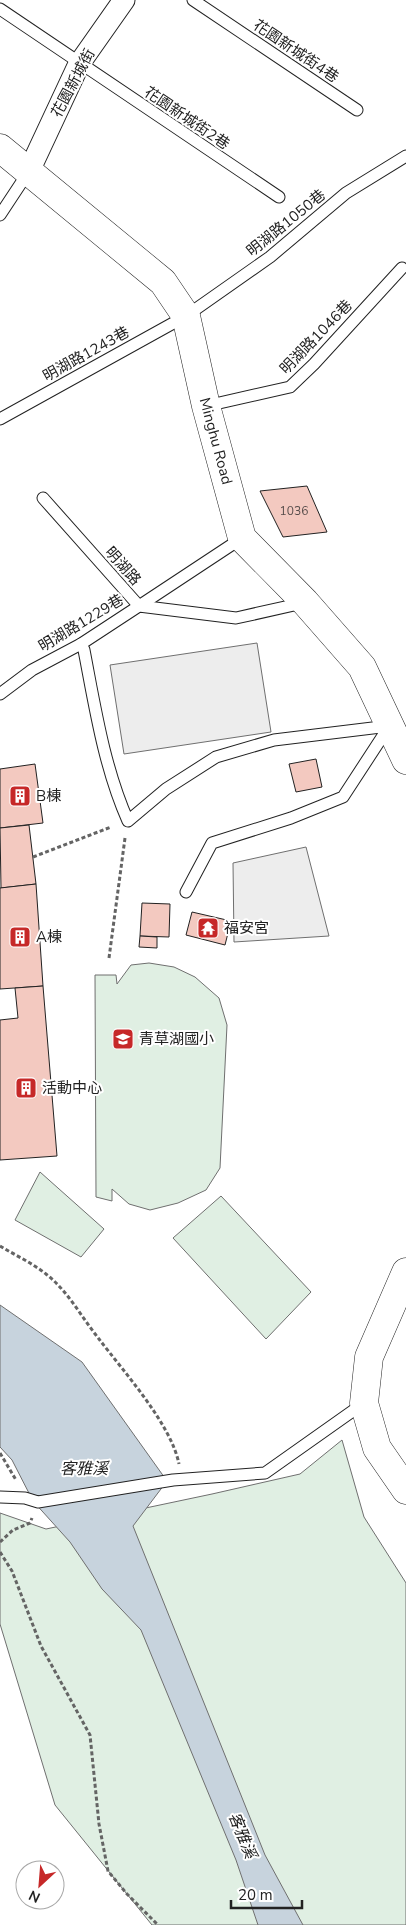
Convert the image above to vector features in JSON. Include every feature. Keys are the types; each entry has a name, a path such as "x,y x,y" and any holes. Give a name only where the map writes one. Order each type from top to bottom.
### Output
{"street":[{"name":"花園新城街","path":"29,171 79,64 124,0"},
{"name":"Minghu Road","path":"0,148 163,282 186,316 206,406 242,538 305,602 362,667 406,760"},
{"path":"406,1272 369,1356 364,1403 377,1448 406,1490"}],"lane":[{"name":"花園新城街4巷","path":"193,0 357,110"},
{"name":"花園新城街2巷","path":"0,9 278,197"},
{"name":"明湖路1050巷","path":"186,316 270,257 346,193 406,156"},
{"path":"0,215 29,171"},
{"name":"明湖路1046巷","path":"206,406 290,387 314,364 402,268"},
{"name":"明湖路1243巷","path":"0,418 186,316"},
{"name":"明湖路","path":"43,498 139,606 242,538"},
{"name":"明湖路1229巷","path":"0,694 32,670 81,644 139,606 236,618 305,602"},
{"path":"81,644 84,650 103,742 115,788 128,821 166,789 216,757 274,740 389,726"},
{"path":"186,892 212,843 290,818 343,797 389,726"},
{"path":"0,1497 25,1498 38,1502 178,1480 265,1473 364,1403"}],"path":[{"path":"33,857 128,821 109,958"},
{"path":"0,1246 47,1275 73,1304 124,1370 163,1427 177,1456 178,1480"},
{"path":"0,1453 25,1498"},
{"path":"0,1542 13,1530 30,1523 38,1502"},
{"path":"0,1552 12,1571 41,1646 90,1735 99,1824 108,1871 127,1894 158,1925"}],"green space":[{"path":"149,963 174,967 195,977 219,998 227,1025 220,1168 206,1190 178,1203 150,1210 129,1204 112,1189 112,1201 96,1197 95,975 116,975 117,984 131,965"},
{"path":"40,1172 104,1229 81,1257 15,1220"},
{"path":"221,1196 311,1292 266,1339 173,1238"},
{"path":"342,1440 364,1517 406,1583 406,1925 152,1925 55,1805 0,1624 0,1513 46,1529 212,1494 300,1474"}],"shaded area":[{"path":"257,643 271,732 124,754 110,665"},
{"path":"306,847 329,936 234,942 233,863"}],"water":[{"name":"客雅溪","path":"0,1305 82,1362 167,1481 133,1526 265,1855 303,1925 258,1925 236,1860 141,1630 102,1589 70,1542 33,1501 12,1460 0,1447"}],"building":[{"path":"307,486 327,532 283,537 260,491"},
{"path":"316,759 322,787 296,792 289,764"},
{"name":"B棟","path":"35,764 43,823 0,828 0,769"},
{"path":"29,825 36,884 1,888 0,828"},
{"name":"A棟","path":"36,884 43,986 0,989 0,888"},
{"path":"142,903 170,904 169,937 140,936"},
{"name":"福安宮","path":"192,912 231,921 225,945 186,935"},
{"path":"140,936 157,937 157,948 139,947"},
{"name":"活動中心","path":"43,986 57,1156 0,1160 0,1020 18,1018 15,988"}],"place":[{"name":"B棟","path":"20,796"},
{"name":"福安宮","path":"208,928"},
{"name":"A棟","path":"20,937"},
{"name":"青草湖國小","path":"123,1039"},
{"name":"活動中心","path":"26,1088"}]}
